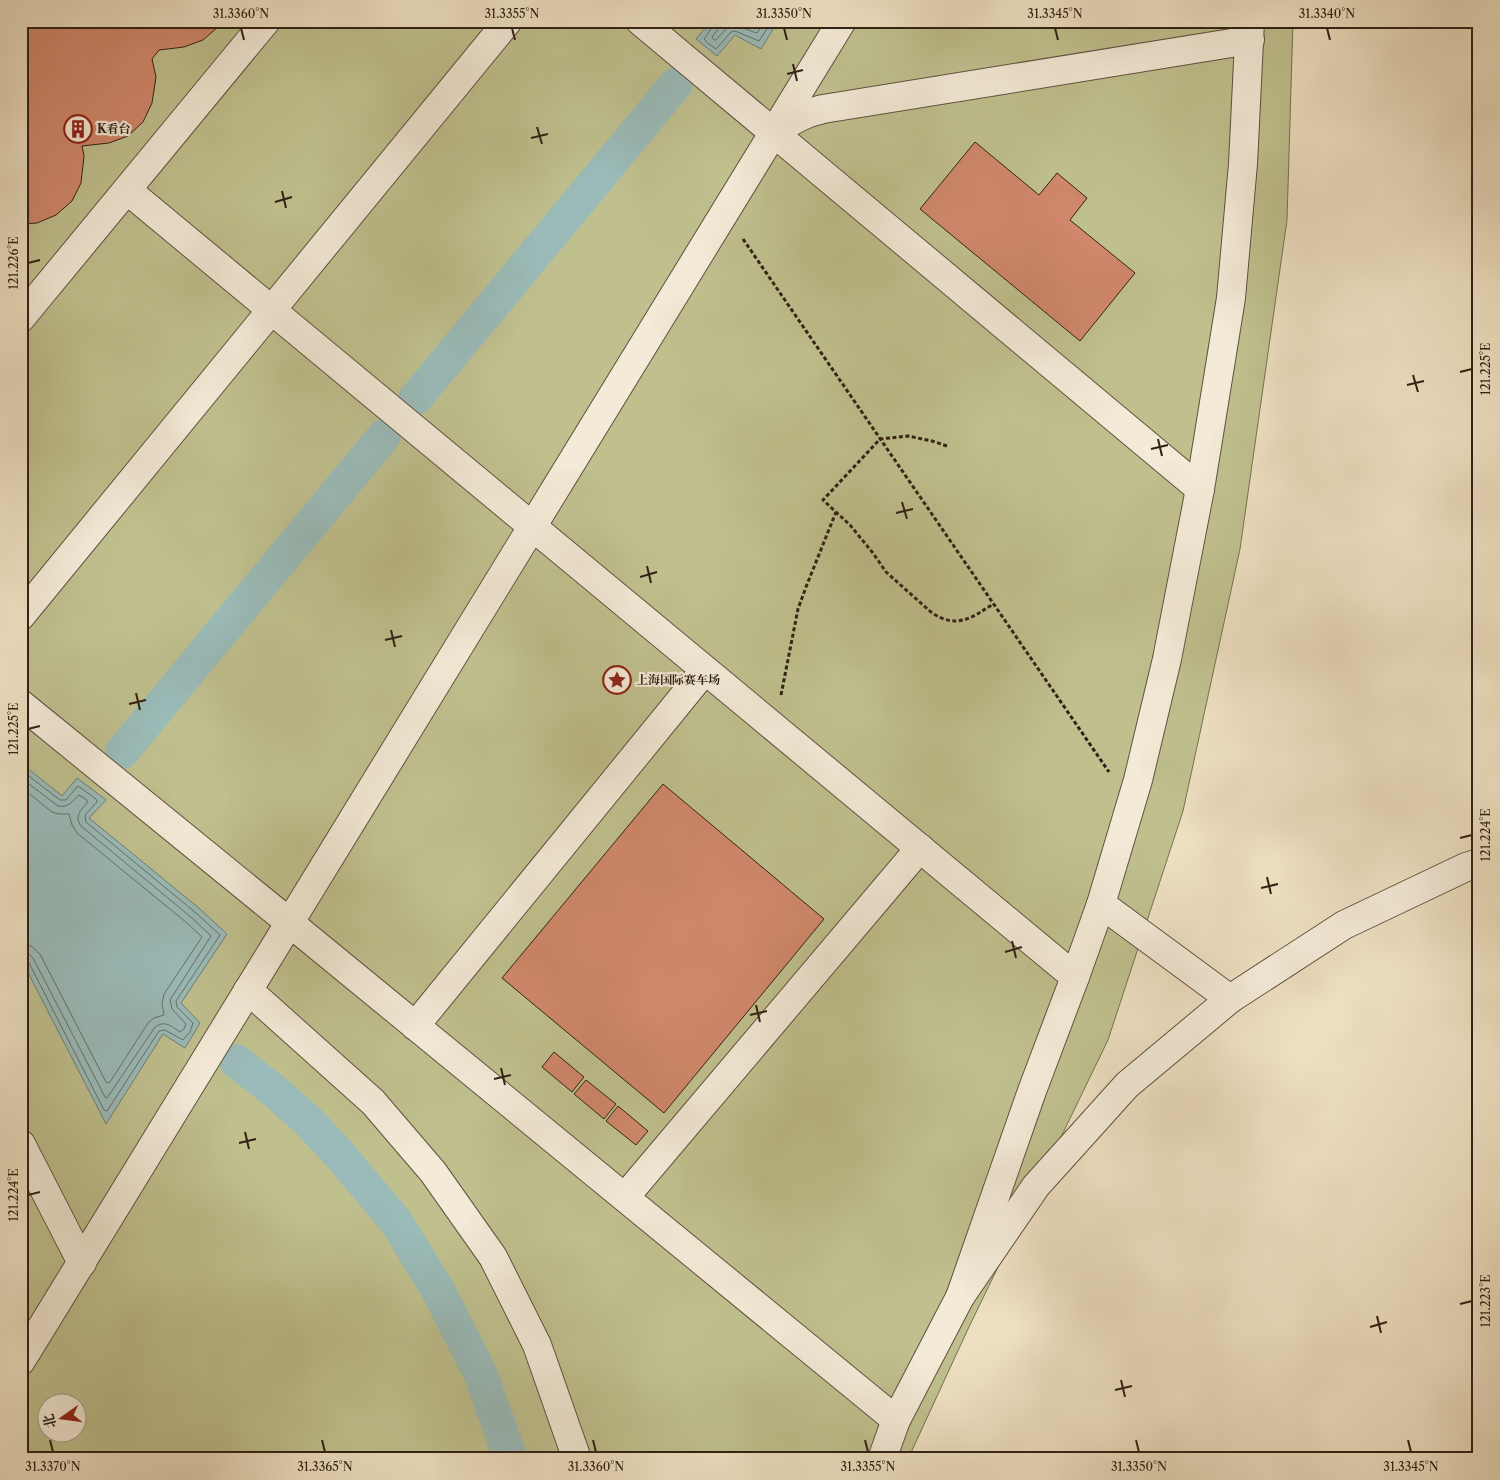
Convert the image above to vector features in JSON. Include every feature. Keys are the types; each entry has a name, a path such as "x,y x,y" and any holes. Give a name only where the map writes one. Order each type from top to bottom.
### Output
{"street":[{"path":"21,318 266,21"},
{"path":"21,616 508,21"},
{"path":"640,21 1200,489"},
{"path":"21,1361 842,21"},
{"path":"773,133 796,118 823,109 1250,30 1243,164 1231,298 1200,489 1167,659 1131,804 1101,904 1076,977 1032,1091 960,1296"},
{"path":"814,66 809,93 816,105 823,109"},
{"path":"127,190 1076,977"},
{"path":"415,1026 705,670"},
{"path":"21,704 896,1420"},
{"path":"625,1198 920,848"},
{"path":"882,1459 896,1420 960,1296 1036,1186 1127,1085 1230,999 1344,925 1466,867 1479,863"},
{"path":"1101,904 1230,999"},
{"path":"248,990 373,1102 433,1172 493,1256 538,1345 577,1459"},
{"path":"21,1144 82,1263"}],"path":[{"path":"724,212 1131,804"},
{"path":"947,446 932,440 908,436 880,439 823,500 850,525 886,572 940,618 961,622 993,604"},
{"path":"775,728 798,610 836,512"}],"green space":[{"name":"上海国际赛车场","path":"21,21 1293,21 1287,220 1240,549 1183,811 1108,1040 968,1329 908,1459 21,1459"}],"water":[{"path":"711,21 778,21 761,49 735,35 717,56 696,39"},
{"path":"21,763 62,796 77,778 106,800 89,818 200,909 227,934 181,1003 200,1023 185,1048 163,1034 106,1124 21,959"}],"building":[{"name":"K看台","path":"22,21 221,21 219,26 203,40 184,47 159,50 152,59 156,77 152,103 143,122 128,136 109,143 82,146 84,156 81,183 72,201 56,215 37,223 21,224 21,23"},
{"path":"975,142 1039,195 1057,173 1087,198 1070,220 1135,273 1080,341 920,209"},
{"path":"663,784 824,919 664,1113 502,978"},
{"path":"554,1052 584,1077 572,1092 542,1067"},
{"path":"586,1080 616,1104 604,1119 574,1094"},
{"path":"618,1106 648,1131 636,1145 606,1121"}],"waterway":[{"path":"415,399 676,84"},
{"path":"122,752 384,436"},
{"path":"236,1061 308,1121 339,1154 397,1223 439,1292 480,1373 511,1459"}],"place":[{"name":"K看台","path":"78,129"},
{"name":"上海国际赛车场","path":"617,680"}]}
